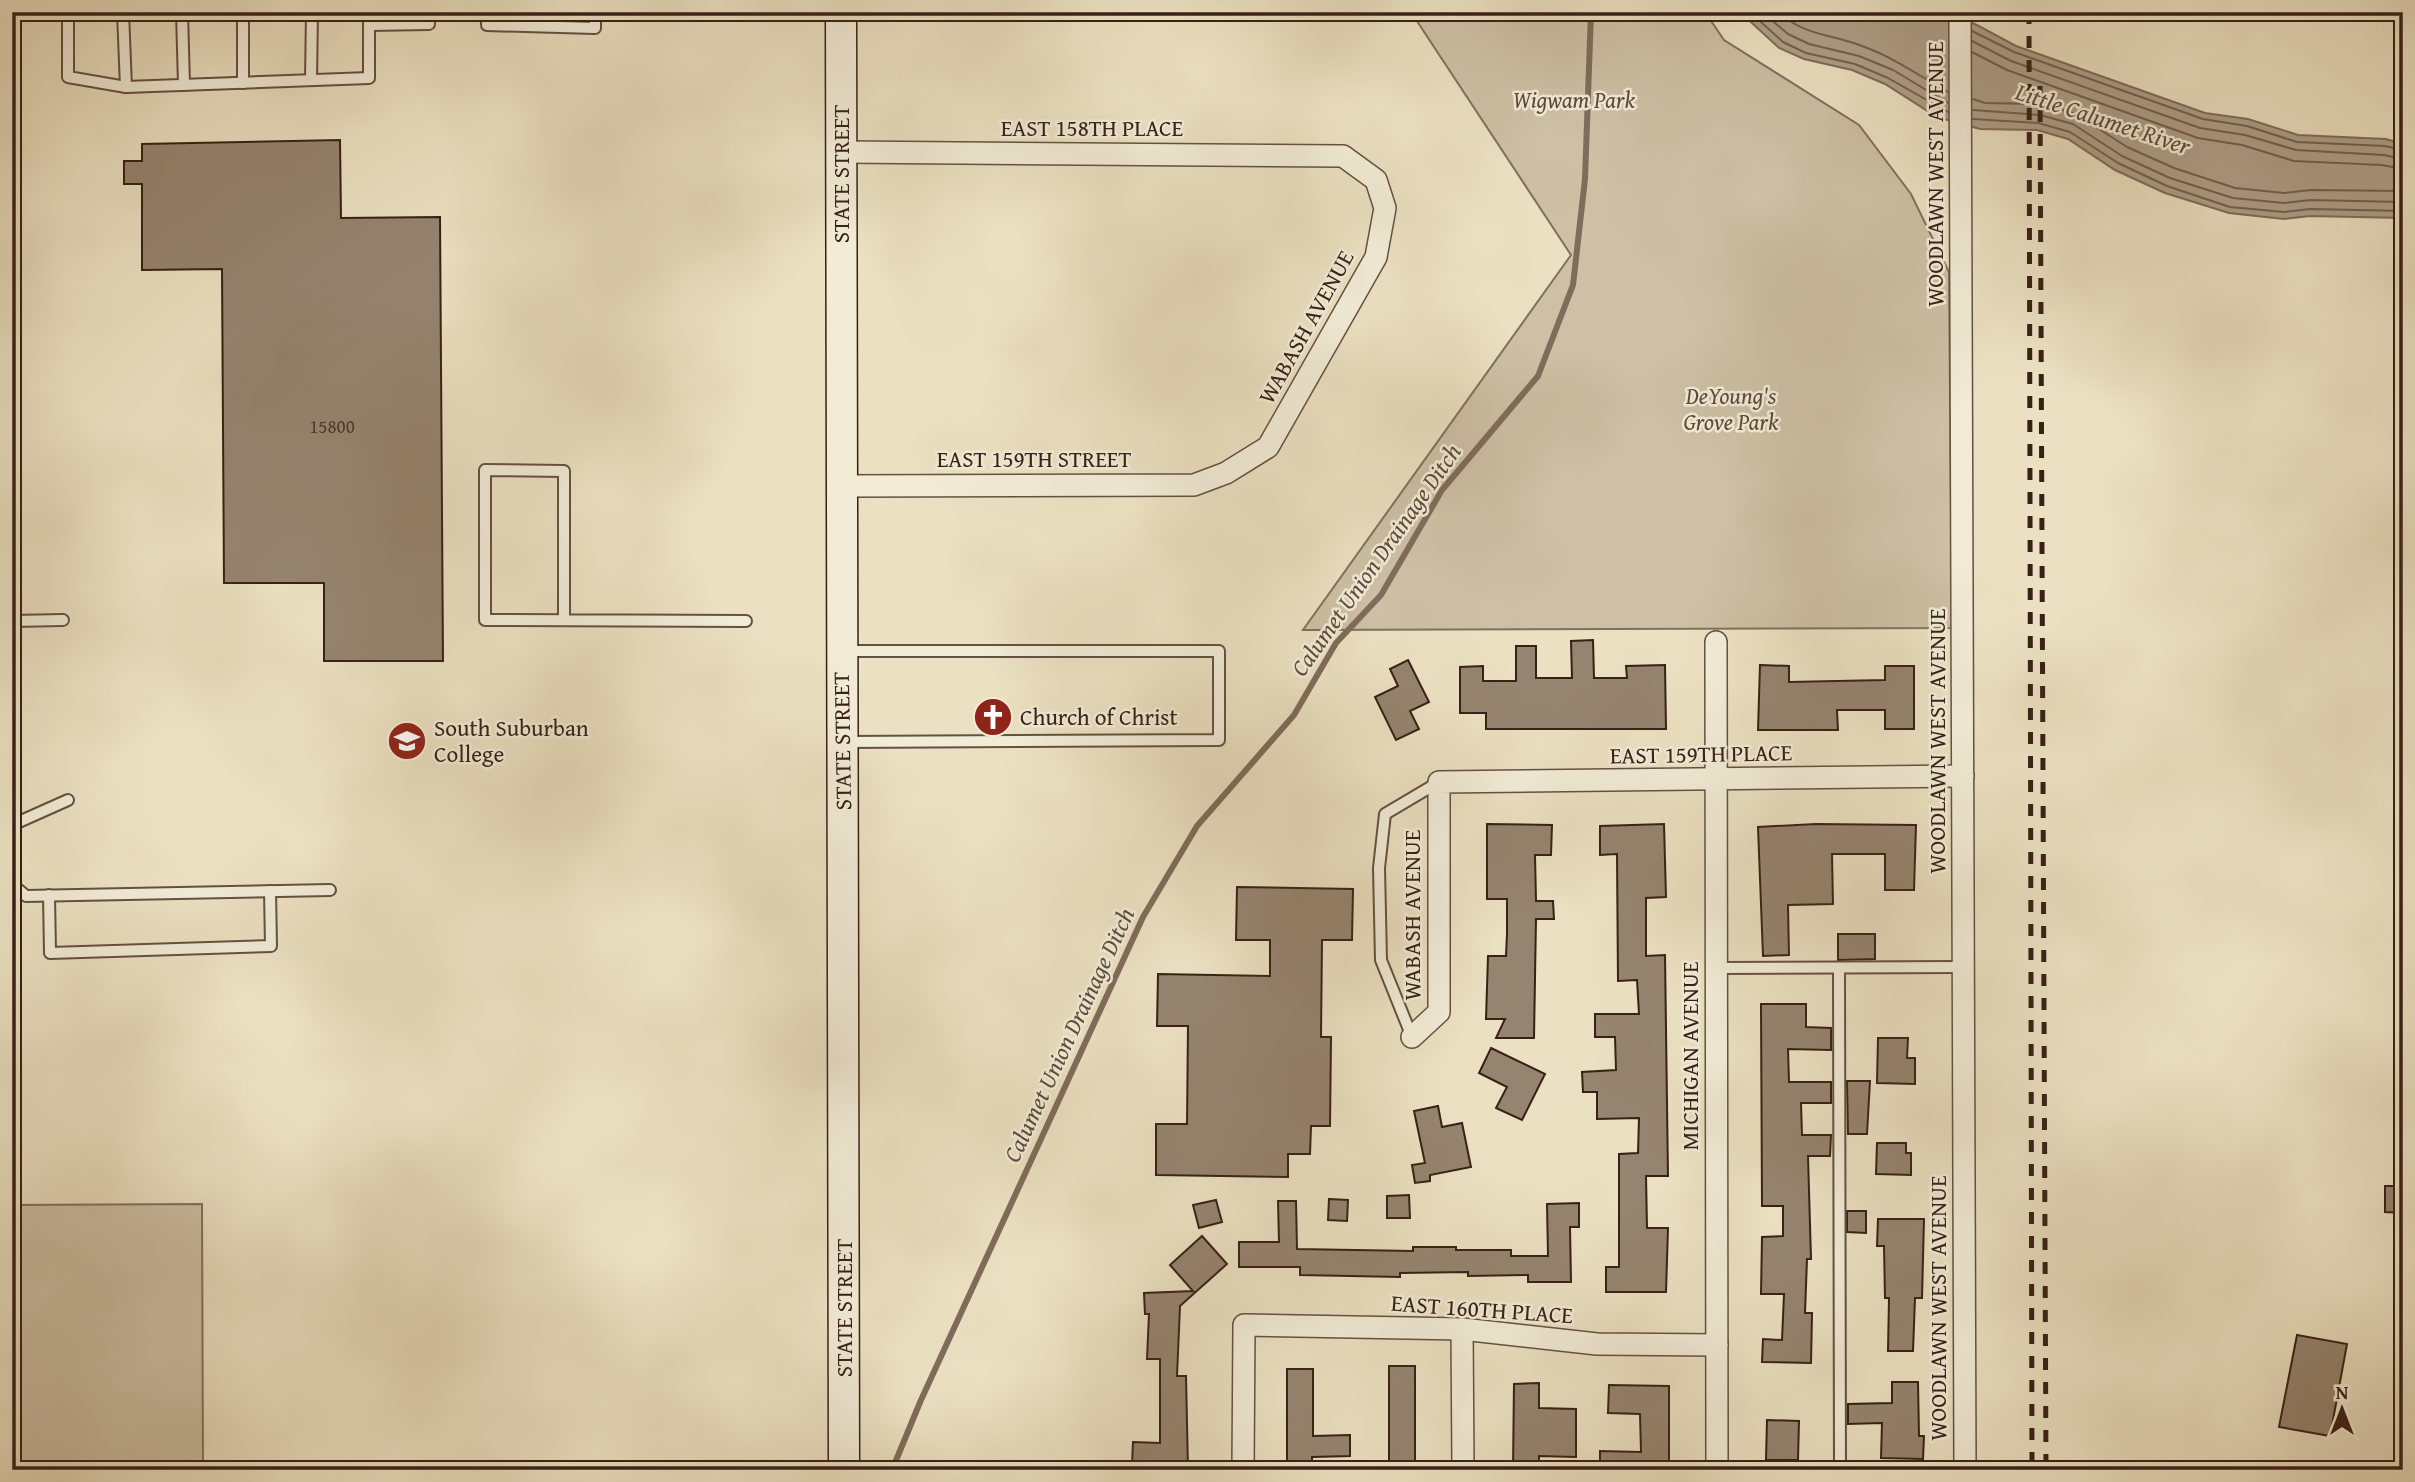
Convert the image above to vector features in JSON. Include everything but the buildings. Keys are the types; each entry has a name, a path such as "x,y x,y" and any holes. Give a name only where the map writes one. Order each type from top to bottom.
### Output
{"main road":[{"name":"STATE STREET","path":"841,12 844,1467"}],"street":[{"name":"WOODLAWN WEST AVENUE","path":"1960,12 1965,1470"},
{"name":"EAST 158TH PLACE","path":"842,152 1343,156"},
{"name":"WABASH AVENUE","path":"1226,473 1268,447 1376,257 1385,208 1376,180 1343,156"},
{"name":"EAST 159TH STREET","path":"840,486 1194,485 1226,473"},
{"name":"MICHIGAN AVENUE","path":"1716,642 1717,1470"},
{"name":"EAST 159TH PLACE","path":"1438,782 1963,776"},
{"name":"WABASH AVENUE","path":"1412,1037 1439,1012 1438,782"},
{"name":"EAST 160TH PLACE","path":"1243,1470 1244,1325 1461,1329 1597,1344 1717,1345"},
{"path":"1461,1329 1463,1470"}],"lane":[{"path":"68,12 68,77 126,87 369,78 369,12"},
{"path":"123,12 126,87"},
{"path":"183,12 184,85"},
{"path":"243,12 243,83"},
{"path":"311,80 312,12"},
{"path":"369,24 429,24 428,12"},
{"path":"487,12 487,24 595,29 595,12"},
{"path":"543,12 543,26"},
{"path":"564,620 564,471 485,470 485,620 746,621"},
{"path":"12,621 64,620"},
{"path":"841,651 1219,650 1219,740 842,742"},
{"path":"1412,1037 1381,960 1379,868 1385,814 1438,782"},
{"path":"12,825 68,800"},
{"path":"12,884 26,896 330,890"},
{"path":"49,895 50,953 271,946 270,891"},
{"path":"1716,968 1964,967"},
{"path":"1839,968 1840,1470"}],"green space":[{"name":"DeYoung's Grove Park","path":"1411,12 1705,12 1724,40 1859,125 1911,194 1949,272 1952,628 1303,630 1571,255"},
{"path":"202,1204 203,1470 12,1470 12,1205"}],"water":[{"name":"Little Calumet River","path":"1740,12 1939,12 1975,24 2016,46 2205,113 2248,119 2298,135 2386,139 2403,144 2403,218 2310,216 2284,219 2229,213 2165,193 2115,170 2068,139 2037,130 1980,129 1937,117 1885,84 1852,70 1804,59 1779,48"}],"waterway":[{"name":"Calumet Union Drainage Ditch","path":"892,1470 921,1400 1143,917 1197,826 1294,715 1336,643 1381,595 1442,490 1538,376 1573,285 1585,179 1591,12"}],"railway":[{"path":"2029,12 2032,1470"},
{"path":"2040,86 2046,1470"}],"place":[{"name":"Church of Christ","path":"993,717"},
{"name":"South Suburban College","path":"407,741"}],"park label":[{"name":"Wigwam Park","path":"1574,100"}]}
